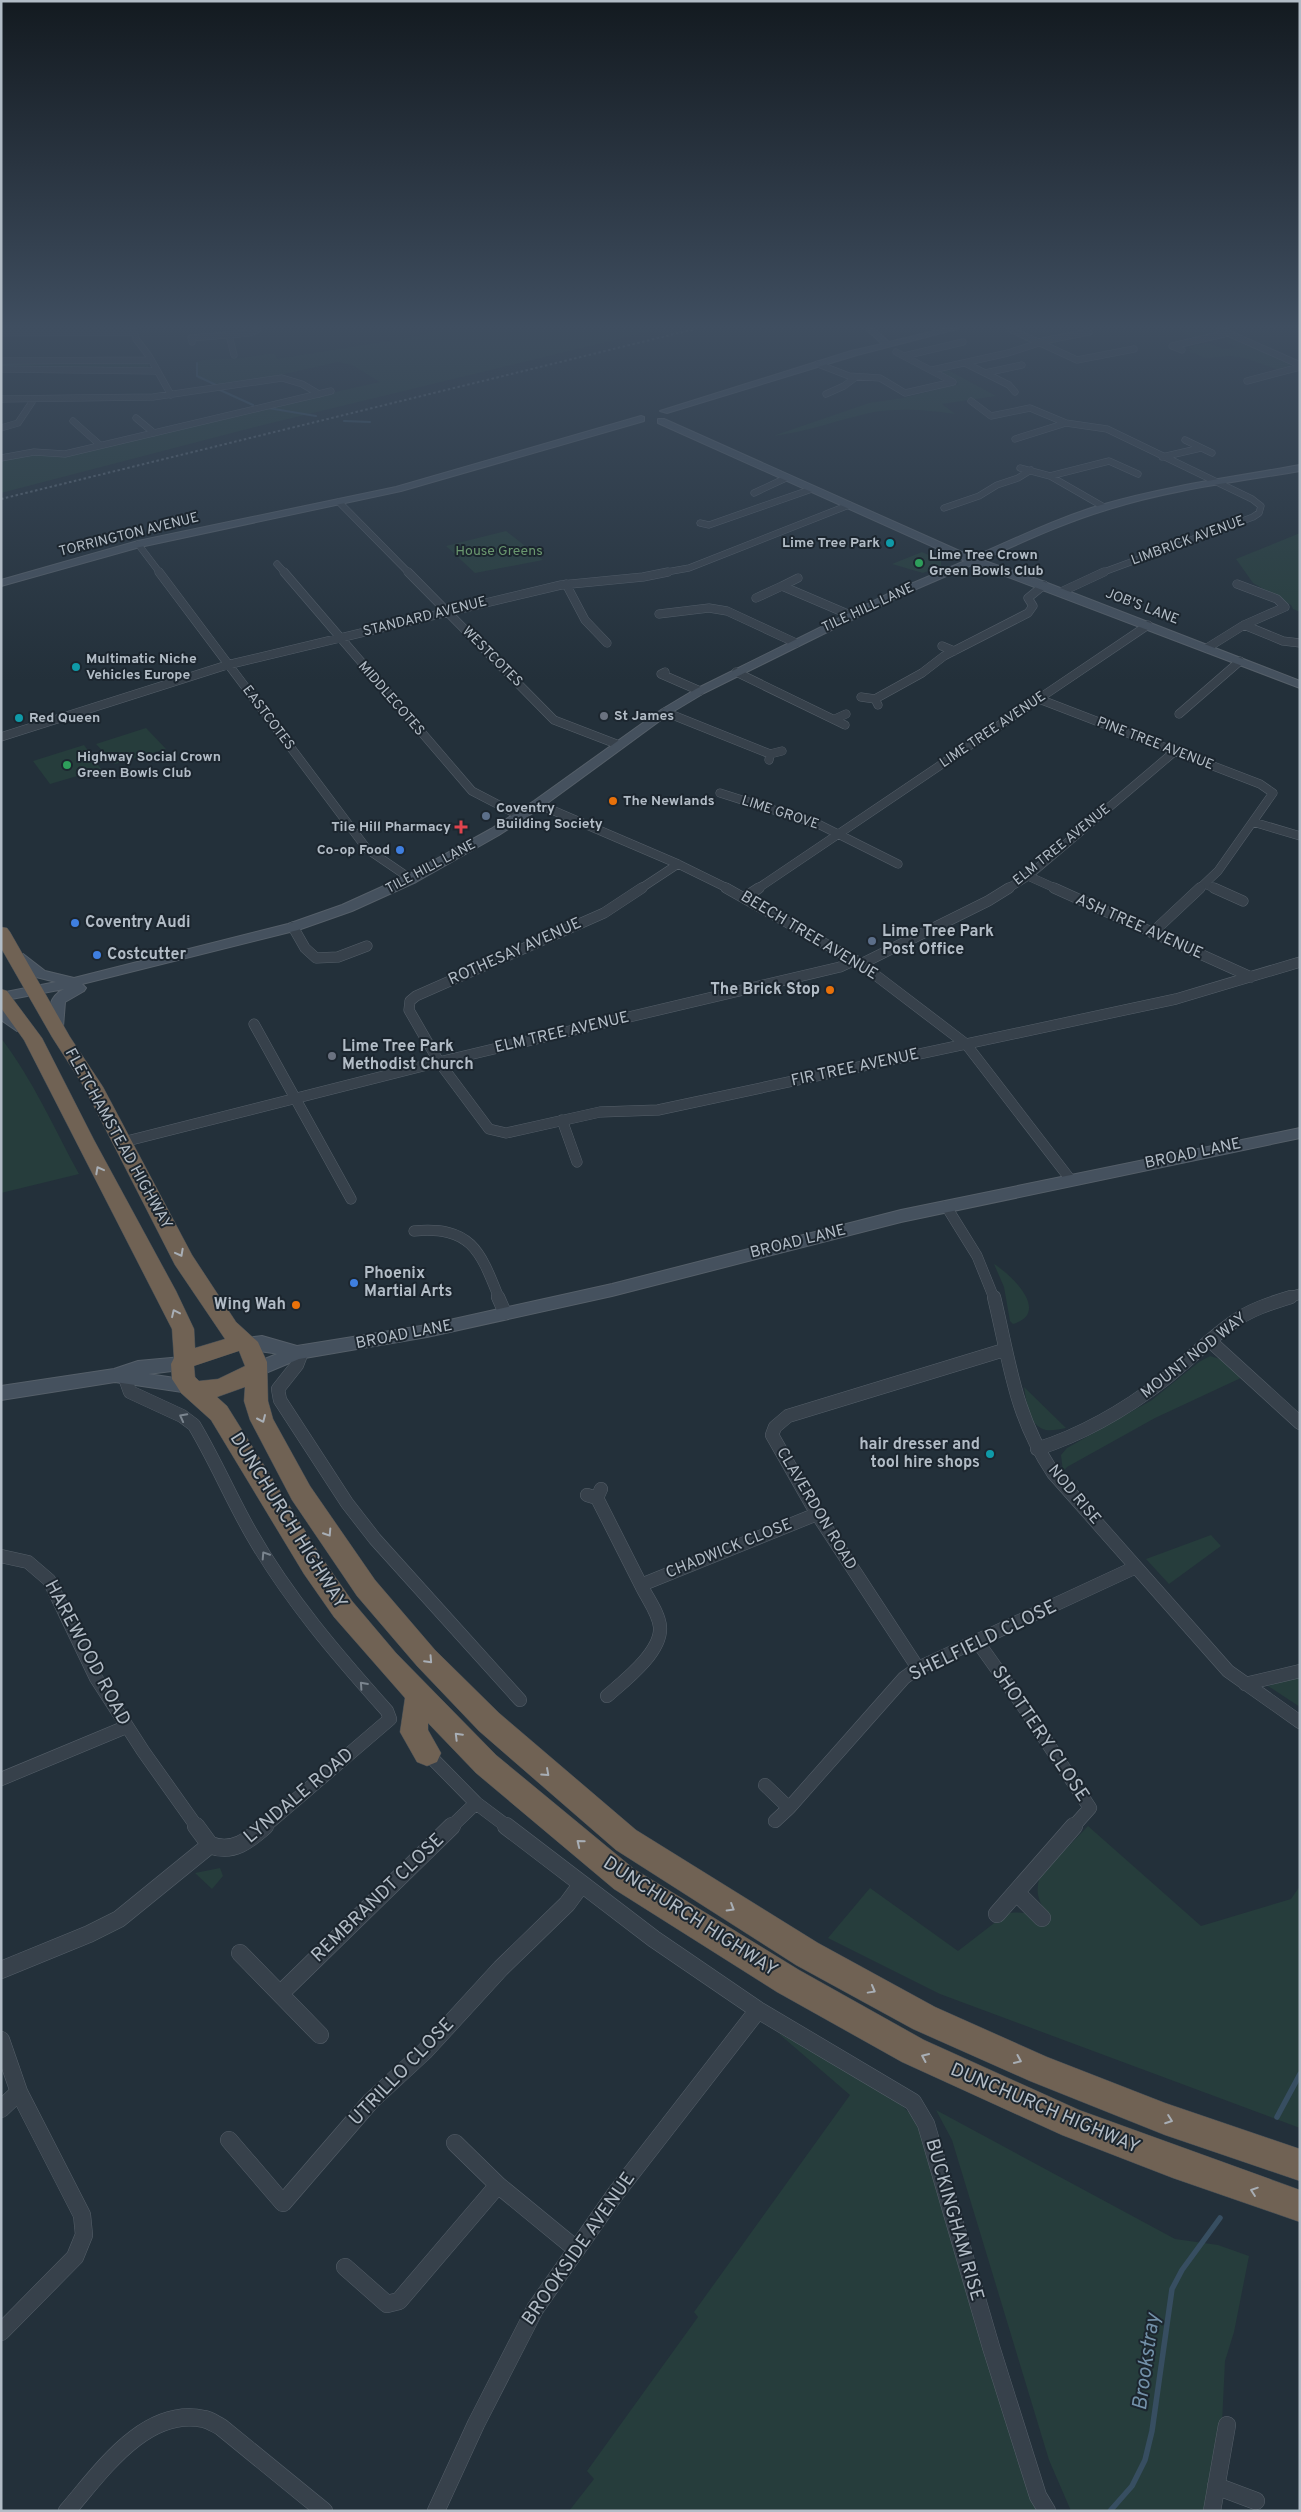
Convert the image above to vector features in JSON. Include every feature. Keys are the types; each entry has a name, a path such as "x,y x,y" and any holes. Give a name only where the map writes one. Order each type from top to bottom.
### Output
{"highway":[{"name":"FLETCHAMSTEAD HIGHWAY","path":"1,932 123,1142 183,1259 228,1328 254,1356 256,1371"},
{"name":"FLETCHAMSTEAD HIGHWAY","path":"2,1000 33,1038 84,1140 165,1291 183,1329 187,1374"},
{"path":"243,1343 187,1374 200,1391 218,1389 256,1371"},
{"name":"DUNCHURCH HIGHWAY","path":"256,1371 256,1401 262,1420 302,1493 366,1588 426,1658 489,1722 626,1840 807,1954 924,2018 1059,2077 1175,2122 1300,2165"},
{"name":"DUNCHURCH HIGHWAY","path":"187,1374 219,1414 285,1523 342,1609 418,1696 486,1764 624,1879 788,1981 913,2051 1073,2124 1173,2162 1300,2206"},
{"path":"418,1696 414,1732 427,1753"}],"main road":[{"name":"TILE HILL LANE","path":"88,979 128,969"}],"street":[{"path":"1,458 34,452 65,454 95,446"},
{"name":"TORRINGTON AVENUE","path":"1,583 138,544 398,489 557,446"},
{"name":"JOB'S LANE","path":"711,446 974,560 1300,685"},
{"path":"1141,446 1214,482"},
{"path":"1197,446 1212,453"},
{"path":"1162,457 1201,448"},
{"path":"1050,476 1108,459 1131,470 1138,471"},
{"path":"1020,468 1050,476 1104,507"},
{"name":"TILE HILL LANE","path":"56,1027 54,1007 61,995 128,969 293,927 347,908 410,879 520,816 700,690 850,616 974,560 1069,519 1142,496 1300,468"},
{"path":"944,508 979,496 997,485 1018,478 1031,470"},
{"path":"754,493 786,478"},
{"name":"LIMBRICK AVENUE","path":"1061,592 1100,573 1253,517 1261,511 1261,506 1256,501 1214,482"},
{"path":"700,523 709,525 724,518 812,489"},
{"name":"WESTCOTES","path":"339,502 554,720 619,745"},
{"name":"STANDARD AVENUE","path":"1,737 228,665 566,584 643,577 688,568 849,505"},
{"name":"EASTCOTES","path":"138,544 367,849 410,879"},
{"name":"MIDDLECOTES","path":"276,564 472,791 520,816"},
{"path":"756,598 798,578"},
{"path":"566,584 585,620 607,643"},
{"path":"1207,648 1244,625 1284,609 1286,605 1237,584"},
{"path":"782,586 850,616"},
{"path":"861,697 876,702 954,651 1028,613 1033,606 1028,598 1029,595 1044,586"},
{"path":"659,614 681,615 709,608 727,610 796,642"},
{"path":"1244,625 1282,641 1300,643"},
{"name":"LIME TREE AVENUE","path":"744,897 1148,626"},
{"path":"942,646 954,651"},
{"path":"1179,714 1240,661"},
{"path":"665,672 661,674 700,690"},
{"path":"736,672 835,719 845,726"},
{"name":"PINE TREE AVENUE","path":"1039,699 1271,790 1272,797 1253,822"},
{"path":"666,712 769,757 782,752"},
{"path":"835,719 846,714"},
{"name":"ELM TREE AVENUE","path":"123,1142 439,1062 858,962 988,901 1028,876 1174,752"},
{"name":"LIME GROVE","path":"720,793 818,824 839,834"},
{"name":"BEECH TREE AVENUE","path":"538,804 678,864 744,897 858,962 966,1044 1070,1179"},
{"path":"1152,933 1218,871 1253,822 1300,836"},
{"path":"839,834 898,864"},
{"name":"ROTHESAY AVENUE","path":"439,1062 409,1010 408,1004 412,999 604,913 678,864"},
{"name":"ASH TREE AVENUE","path":"1028,876 1251,977"},
{"path":"1205,884 1243,901"},
{"path":"293,927 310,954 316,958 332,958 366,946"},
{"path":"11,950 31,971 40,976 88,979"},
{"name":"FIR TREE AVENUE","path":"439,1062 486,1127 494,1132 506,1133 600,1112 658,1110 1176,999 1300,962"},
{"name":"TILE HILL LANE","path":"2,1000 88,979"},
{"path":"254,1024 351,1199"},
{"path":"562,1120 577,1162"},
{"name":"BROAD LANE","path":"256,1371 300,1353 427,1331 621,1287 946,1206 1300,1133"},
{"name":"NOD RISE","path":"946,1206 980,1261 992,1290 1004,1350 1024,1419 1037,1449 1053,1473 1220,1663 1244,1684 1300,1722"},
{"path":"414,1231 450,1231 467,1240 484,1262 505,1313"},
{"name":"MOUNT NOD WAY","path":"1037,1449 1067,1440 1138,1400 1163,1383 1210,1341 1244,1315 1300,1294"},
{"path":"1210,1341 1300,1423"},
{"name":"BROAD LANE","path":"243,1343 262,1343 300,1353"},
{"name":"CLAVERDON ROAD","path":"918,1668 817,1514 772,1436 774,1427 788,1416 1004,1350"},
{"path":"300,1353 297,1365 278,1389 280,1400 348,1503 375,1538 520,1700"},
{"path":"1,1393 120,1377 187,1374"},
{"name":"DUNCHURCH HIGHWAY","path":"120,1377 130,1392 182,1416 194,1425 252,1534 284,1585 316,1632 386,1711 390,1719 387,1723"},
{"path":"595,1494 641,1584 658,1620 660,1629 655,1649 607,1696"},
{"name":"CHADWICK CLOSE","path":"641,1584 817,1514"},
{"name":"HAREWOOD ROAD","path":"1,1556 23,1559 34,1564 51,1582 82,1653 126,1727 210,1846"},
{"name":"SHELFIELD CLOSE","path":"775,1821 789,1808 904,1678 918,1668 1136,1567"},
{"name":"SHOTTERY CLOSE","path":"977,1641 1031,1718 1090,1808 997,1914"},
{"path":"1244,1684 1300,1671"},
{"name":"LYNDALE ROAD","path":"210,1846 222,1850 232,1848 250,1839 387,1723"},
{"path":"1,1779 126,1727"},
{"name":"DUNCHURCH HIGHWAY","path":"427,1753 476,1803 581,1885 654,1939 758,2010"},
{"path":"765,1784 789,1808"},
{"name":"REMBRANDT CLOSE","path":"280,1994 476,1803"},
{"path":"1,1970 90,1934 119,1919 210,1846"},
{"name":"UTRILLO CLOSE","path":"229,2140 283,2203 371,2101 425,2051 501,1968 567,1904 581,1885"},
{"path":"1016,1892 1042,1918"},
{"path":"240,1953 320,2035"},
{"name":"BROOKSIDE AVENUE","path":"436,2511 476,2424 530,2316 616,2193 758,2010"},
{"name":"BUCKINGHAM RISE","path":"758,2010 913,2102 926,2124 991,2347 1038,2496 1047,2511"},
{"path":"1,2040 20,2092 82,2215 84,2235 75,2257 1,2332"},
{"path":"1,2109 20,2092"},
{"path":"455,2143 498,2185 576,2249"},
{"path":"345,2267 378,2299 387,2304 399,2301 471,2214 498,2185"},
{"path":"67,2511 133,2440 164,2421 185,2418 204,2419 221,2427 318,2509"},
{"path":"1212,2511 1227,2425"},
{"path":"1216,2486 1256,2501"}],"green space":[{"path":"91,446 181,446 1,493 1,459 29,454 52,455"},
{"name":"House Greens","path":"506,531 543,560 475,573 446,546"},
{"path":"1300,533 1300,612 1253,583 1236,559"},
{"name":"Lime Tree Crown Green Bowls Club","path":"922,552 941,561 941,566 923,573 892,564"},
{"name":"Highway Social Crown Green Bowls Club","path":"146,728 166,749 115,764 96,744"},
{"name":"Highway Social Crown Green Bowls Club","path":"84,745 101,769 50,784 33,761"},
{"path":"1,1038 33,1087 79,1174 1,1193"},
{"path":"994,1264 1010,1276 1018,1285 1028,1303 1029,1312 1024,1319 1013,1324 1010,1321 1004,1287"},
{"path":"1210,1356 1220,1359 1243,1377 1155,1418 1067,1467 1063,1472 1061,1455 1067,1448 1152,1400 1199,1362"},
{"path":"1024,1387 1066,1428 1046,1430 1035,1424 1029,1413"},
{"path":"1211,1535 1221,1546 1169,1584 1146,1559"},
{"path":"1300,1676 1300,1707 1268,1686 1297,1677"},
{"path":"1088,1826 1201,1926 1291,1899 1300,1886 1300,2128 940,1994 828,1938 870,1888 958,1951 1006,1914 1048,1915 1038,1896 1040,1876"},
{"path":"220,1868 223,1876 212,1889 195,1873"},
{"path":"778,2033 872,2083 905,2108 917,2122 1039,2511 569,2511 594,2479 587,2471 698,2317 694,2312 850,2095"},
{"path":"936,2110 1175,2239 1218,2245 1249,2256 1234,2332 1225,2361 1222,2423 1205,2511 1071,2511 1049,2460 952,2140"}],"waterway":[{"name":"Brookstray","path":"1277,2117 1300,2074"},
{"name":"Brookstray","path":"1110,2511 1132,2486 1145,2460 1152,2431 1172,2289 1182,2270 1220,2218"}],"railway":[{"path":"1,499 216,446"}],"place":[{"name":"Lime Tree Park","path":"890,543"},
{"name":"Lime Tree Crown Green Bowls Club","path":"919,563"},
{"name":"Multimatic Niche Vehicles Europe","path":"76,667"},
{"name":"St James","path":"604,716"},
{"name":"Red Queen","path":"19,718"},
{"name":"Highway Social Crown Green Bowls Club","path":"67,765"},
{"name":"The Newlands","path":"613,801"},
{"name":"Coventry Building Society","path":"486,816"},
{"name":"Tile Hill Pharmacy","path":"461,827"},
{"name":"Co-op Food","path":"400,850"},
{"name":"Coventry Audi","path":"75,923"},
{"name":"Lime Tree Park Post Office","path":"872,941"},
{"name":"Costcutter","path":"97,955"},
{"name":"The Brick Stop","path":"830,990"},
{"name":"Lime Tree Park Methodist Church","path":"332,1056"},
{"name":"Phoenix Martial Arts","path":"354,1283"},
{"name":"Wing Wah","path":"296,1305"},
{"name":"hair dresser and tool hire shops","path":"990,1454"}]}
